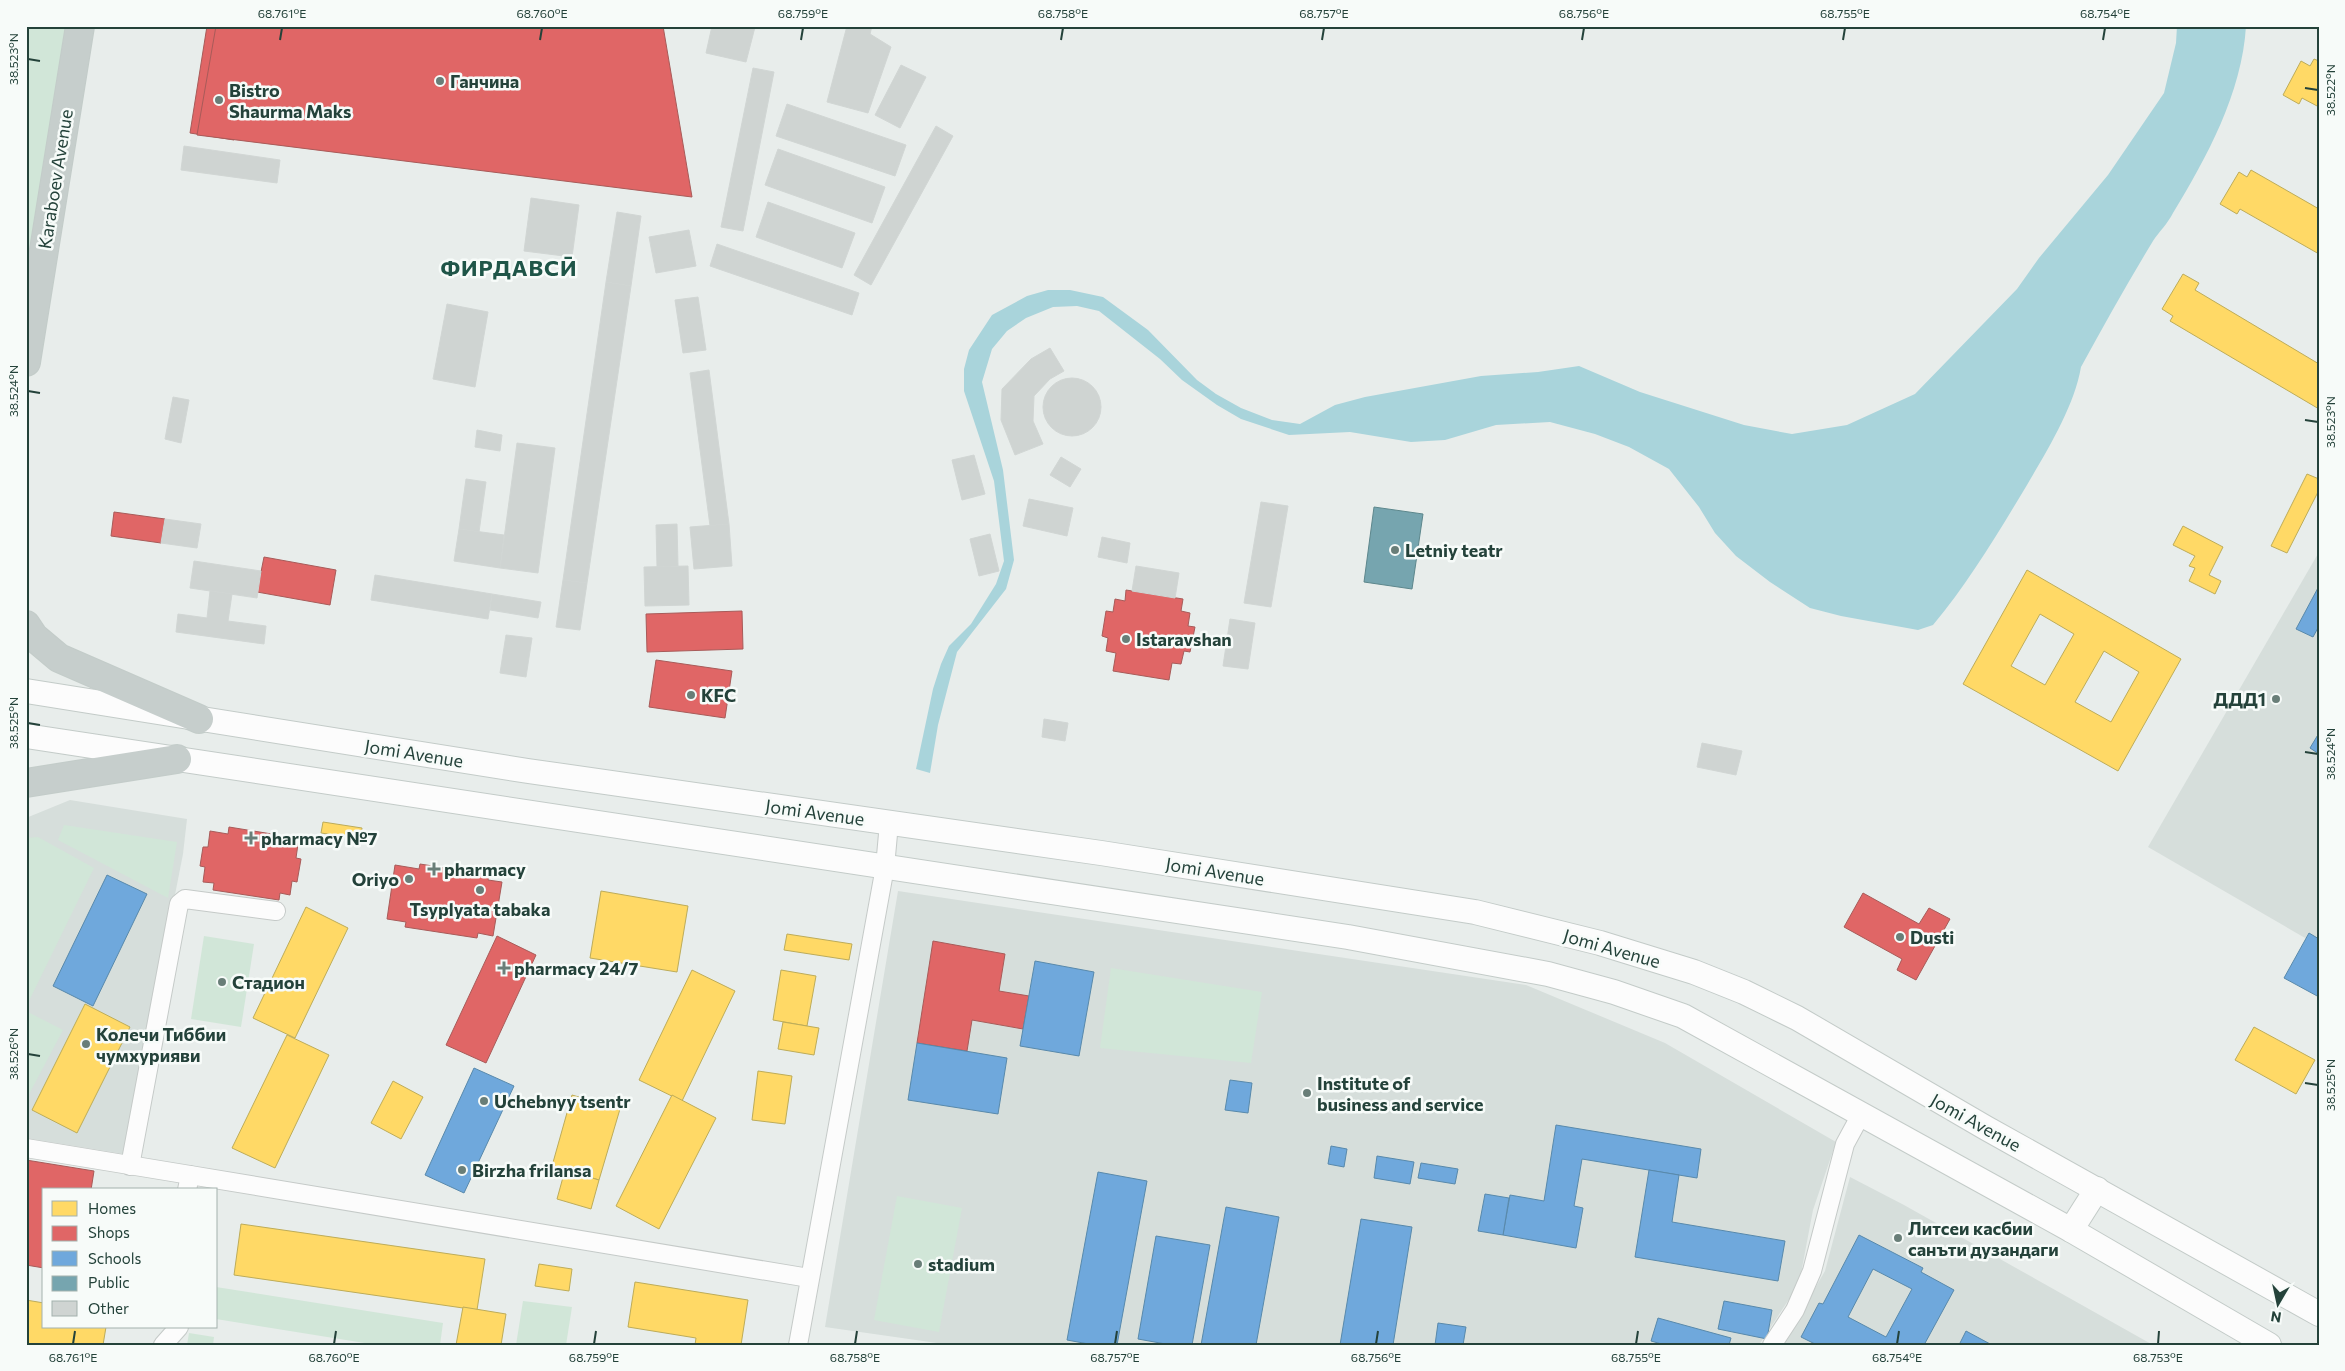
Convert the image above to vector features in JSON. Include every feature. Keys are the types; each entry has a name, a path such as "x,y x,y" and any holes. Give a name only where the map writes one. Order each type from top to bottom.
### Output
{"highway":[{"name":"Karaboev Avenue","path":"26,362 80,26"},
{"path":"26,625 34,637 59,658 199,719"},
{"path":"26,783 177,758"}],"main road":[{"name":"Jomi Avenue","path":"26,691 528,771 1101,853 1475,912 1600,943 1694,972 1744,992 1797,1018 1986,1128 2319,1314"},
{"path":"26,736 1348,937 1504,964 1614,992 1683,1016 2070,1230 2269,1345"},
{"path":"2070,1230 2097,1189"}],"street":[{"path":"798,1345 885,867 889,823"},
{"path":"130,1166 179,904 185,900 276,911"},
{"path":"1772,1345 1795,1310 1812,1271 1845,1144 1858,1120"},
{"path":"26,1148 130,1166 188,1183 809,1278"},
{"path":"163,1345 178,1328"}],"shaded area":[{"name":"ДДД1","path":"2319,552 2319,946 2148,847"},
{"name":"Колечи Тиббии чумхурияви","path":"70,800 187,819 183,854 124,1154 26,1138 26,818"},
{"name":"Institute of business and service","path":"898,891 1526,985 1665,1043 1836,1142 1813,1210 1799,1284 1759,1345 951,1345 825,1327"},
{"name":"Литсеи касбии санъти дузандаги","path":"1850,1177 1904,1205 2153,1345 1782,1345 1825,1271"}],"green space":[{"path":"26,26 68,26 26,281"},
{"path":"64,825 177,842 168,898 58,840"},
{"path":"38,837 94,868 26,1007 26,849 28,838"},
{"name":"Стадион","path":"204,936 254,944 241,1027 191,1019"},
{"path":"1111,968 1262,992 1251,1063 1100,1048"},
{"path":"26,1011 63,1030 26,1100"},
{"name":"stadium","path":"897,1196 962,1208 939,1332 874,1320"},
{"path":"218,1287 443,1323 440,1345 377,1345 218,1319"},
{"path":"523,1301 572,1307 566,1345 516,1345"},
{"path":"189,1333 214,1337 213,1345 187,1345"}],"water":[{"path":"2177,26 2246,26 2238,76 2221,124 2186,192 2144,256 2081,367 2073,397 2043,457 1983,557 1933,625 1918,630 1841,616 1810,608 1770,582 1736,556 1715,533 1699,507 1669,469 1629,447 1595,434 1550,422 1496,425 1445,440 1411,442 1350,432 1289,435 1241,419 1217,405 1182,380 1160,359 1099,311 1077,306 1053,307 1026,318 1007,331 992,349 982,382 1003,470 1014,560 1006,589 957,652 938,725 930,773 916,769 933,689 941,664 949,646 971,624 996,584 1004,561 994,481 964,391 964,369 969,350 992,315 1027,296 1048,290 1070,290 1103,297 1148,330 1197,380 1216,394 1241,408 1272,420 1300,424 1335,405 1365,397 1481,376 1538,372 1579,366 1640,392 1744,425 1792,434 1847,425 1915,394 2017,289 2039,258 2108,175 2164,93 2176,43"}],"building: Homes":[{"path":"2314,59 2319,61 2319,107 2302,98 2299,104 2283,95 2301,61 2310,66"},
{"path":"2251,170 2319,209 2319,254 2240,209 2237,214 2220,204 2239,172 2247,177"},
{"path":"2183,274 2199,283 2195,290 2319,364 2319,409 2170,321 2173,316 2162,309"},
{"path":"2307,474 2319,479 2319,490 2287,553 2271,546"},
{"path":"2183,526 2223,547 2209,575 2221,581 2215,594 2189,581 2195,568 2189,566 2195,556 2173,545"},
{"path":"2027,570 2181,659 2118,771 1963,684","holes":["2040,614 2074,634 2045,685 2011,666","2104,651 2139,672 2111,722 2075,702"]},
{"path":"323,822 362,828 361,839 321,833"},
{"path":"601,891 688,906 677,972 590,958"},
{"path":"306,907 348,928 295,1038 253,1018"},
{"path":"787,934 852,944 849,960 784,950"},
{"path":"692,970 735,991 682,1101 639,1080"},
{"path":"781,970 816,976 807,1026 773,1020"},
{"path":"85,1004 130,1027 77,1133 32,1110"},
{"path":"783,1022 819,1028 814,1055 778,1049"},
{"path":"2254,1027 2315,1060 2296,1094 2235,1060"},
{"path":"287,1035 329,1055 275,1168 232,1148"},
{"path":"758,1071 792,1076 785,1124 752,1120"},
{"path":"393,1081 423,1097 401,1139 371,1123"},
{"path":"572,1095 620,1109 599,1180 552,1166"},
{"path":"672,1095 716,1118 659,1229 616,1206"},
{"path":"565,1170 599,1180 591,1209 557,1199"},
{"path":"241,1224 485,1259 477,1310 234,1275"},
{"path":"539,1264 572,1269 569,1291 535,1286"},
{"path":"635,1282 748,1300 741,1345 695,1345 696,1338 628,1327"},
{"path":"26,1300 42,1303 42,1328 106,1328 103,1345 26,1345"},
{"path":"463,1307 506,1314 501,1345 456,1345"}],"building: Shops":[{"path":"207,26 253,26 234,140 190,133"},
{"name":"Ганчина","path":"216,26 663,26 692,197 197,135"},
{"path":"114,512 165,519 161,543 111,536"},
{"path":"264,557 336,570 330,605 257,592"},
{"path":"1126,590 1183,599 1181,611 1190,613 1188,626 1195,627 1190,652 1184,651 1181,664 1172,663 1169,680 1113,671 1116,653 1106,651 1108,638 1102,636 1106,611 1113,612 1115,599 1125,601"},
{"path":"742,611 743,649 647,652 646,614"},
{"path":"656,660 732,671 725,718 649,707"},
{"path":"229,827 284,836 283,842 298,844 296,858 301,859 297,882 292,881 290,895 280,893 279,900 213,890 214,883 203,882 205,867 200,866 203,847 208,847 210,831 228,834"},
{"path":"420,864 489,875 488,880 502,882 493,936 478,933 477,938 405,927 406,922 387,919 395,865 419,869"},
{"path":"1863,893 1919,924 1929,908 1950,919 1916,980 1897,970 1902,959 1844,927"},
{"path":"497,936 536,955 486,1063 446,1045"},
{"path":"933,941 1005,954 999,991 1029,996 1023,1029 972,1020 967,1051 917,1043"},
{"path":"26,1160 94,1171 91,1188 42,1188 42,1268 26,1265"}],"building: Schools":[{"path":"2319,586 2319,626 2313,637 2296,629"},
{"path":"2319,733 2319,754 2310,748"},
{"path":"107,875 147,894 93,1006 53,986"},
{"path":"2309,933 2319,939 2319,997 2284,978"},
{"path":"1035,961 1094,972 1079,1056 1020,1046"},
{"path":"917,1043 1007,1058 998,1114 908,1100"},
{"path":"474,1068 514,1086 464,1193 425,1175"},
{"path":"1230,1080 1252,1083 1248,1113 1225,1110"},
{"path":"1556,1125 1701,1149 1697,1178 1582,1159 1574,1206 1583,1208 1576,1248 1503,1235 1510,1195 1544,1201"},
{"path":"1331,1146 1347,1149 1344,1167 1328,1164"},
{"path":"1377,1156 1414,1162 1410,1184 1374,1178"},
{"path":"1421,1163 1458,1169 1455,1184 1418,1178"},
{"path":"1649,1170 1679,1175 1672,1222 1785,1241 1778,1281 1635,1257"},
{"path":"1098,1172 1147,1181 1117,1345 1094,1345 1067,1340"},
{"path":"1485,1194 1509,1198 1503,1235 1478,1231"},
{"path":"1226,1207 1279,1217 1256,1345 1201,1345"},
{"path":"1361,1219 1412,1227 1393,1345 1340,1345"},
{"path":"1859,1235 1923,1268 1921,1272 1954,1290 1924,1345 1817,1345 1801,1337 1819,1303 1823,1304","holes":["1873,1269 1912,1289 1886,1337 1848,1317"]},
{"path":"1156,1236 1210,1245 1192,1345 1171,1345 1138,1339"},
{"path":"1724,1301 1772,1310 1767,1339 1718,1329"},
{"path":"1658,1318 1731,1338 1729,1345 1665,1345 1651,1341"},
{"path":"1438,1323 1466,1327 1463,1345 1435,1345"},
{"path":"1966,1331 1992,1345 1959,1345"}],"building: Public":[{"path":"1374,507 1423,514 1412,589 1364,582"}],"building: Other":[{"path":"712,26 755,27 746,62 706,53"},
{"path":"847,26 872,26 870,34 891,47 868,113 827,102"},
{"path":"901,65 926,77 900,128 875,115"},
{"path":"753,68 774,72 743,231 721,227"},
{"path":"787,104 906,145 895,176 776,136"},
{"path":"936,126 953,136 871,285 854,275"},
{"path":"184,146 280,160 277,183 181,170"},
{"path":"778,149 885,187 872,223 765,185"},
{"path":"531,198 579,205 572,257 524,251"},
{"path":"768,202 855,233 842,268 756,237"},
{"path":"617,212 641,216 631,286 606,282"},
{"path":"689,230 696,266 656,273 649,237"},
{"path":"717,244 859,293 852,315 710,266"},
{"path":"606,282 631,286 587,583 563,580"},
{"path":"698,297 706,350 683,353 675,300"},
{"path":"447,304 488,312 475,387 433,379"},
{"path":"1050,348 1064,371 1050,379 1034,396 1033,421 1043,444 1015,455 1001,420 1002,389 1031,359"},
{"path":"709,370 729,524 710,526 690,373"},
{"path":"1072,378 1088,383 1096,391 1101,407 1096,423 1088,431 1072,436 1056,431 1048,423 1043,407 1048,391 1056,383"},
{"path":"173,397 189,400 181,443 165,439"},
{"path":"477,430 502,435 500,451 475,447"},
{"path":"517,443 555,448 538,573 500,568"},
{"path":"974,455 985,494 962,500 952,460"},
{"path":"1061,457 1081,469 1070,487 1050,475"},
{"path":"466,479 486,482 479,532 459,529"},
{"path":"1029,499 1073,508 1067,536 1023,526"},
{"path":"1261,502 1288,506 1271,607 1244,603"},
{"path":"165,519 201,524 197,548 161,543"},
{"path":"677,524 678,566 657,567 656,525"},
{"path":"729,524 732,566 694,569 690,527"},
{"path":"459,529 504,535 500,568 454,561"},
{"path":"990,534 999,571 979,576 970,539"},
{"path":"1102,537 1130,543 1127,563 1098,557"},
{"path":"194,561 261,571 257,598 190,588"},
{"path":"688,566 689,605 645,606 644,567"},
{"path":"1136,566 1179,573 1175,598 1132,591"},
{"path":"375,575 492,594 488,619 371,600"},
{"path":"563,580 587,583 580,630 556,627"},
{"path":"210,591 232,594 228,621 266,626 264,644 176,632 178,614 207,618"},
{"path":"492,594 541,602 538,618 490,610"},
{"path":"1230,619 1255,623 1248,669 1223,666"},
{"path":"506,635 532,638 526,677 500,673"},
{"path":"1044,719 1068,723 1065,741 1042,737"},
{"path":"1702,743 1742,751 1736,775 1697,767"}],"place":[{"name":"Ганчина","path":"440,81"},
{"name":"Bistro Shaurma Maks","path":"219,100"},
{"name":"Letniy teatr","path":"1395,550"},
{"name":"Istaravshan","path":"1126,639"},
{"name":"KFC","path":"691,695"},
{"name":"ДДД1","path":"2276,699"},
{"name":"pharmacy №7","path":"251,838"},
{"name":"pharmacy","path":"434,869"},
{"name":"Oriyo","path":"409,879"},
{"name":"Tsyplyata tabaka","path":"480,890"},
{"name":"Dusti","path":"1900,937"},
{"name":"pharmacy 24/7","path":"504,968"},
{"name":"Стадион","path":"222,982"},
{"name":"Колечи Тиббии чумхурияви","path":"86,1044"},
{"name":"Institute of business and service","path":"1307,1093"},
{"name":"Uchebnyy tsentr","path":"484,1101"},
{"name":"Birzha frilansa","path":"462,1170"},
{"name":"Литсеи касбии санъти дузандаги","path":"1898,1238"},
{"name":"stadium","path":"918,1264"}],"district":[{"name":"ФИРДАВСӢ","path":"509,267"}]}
